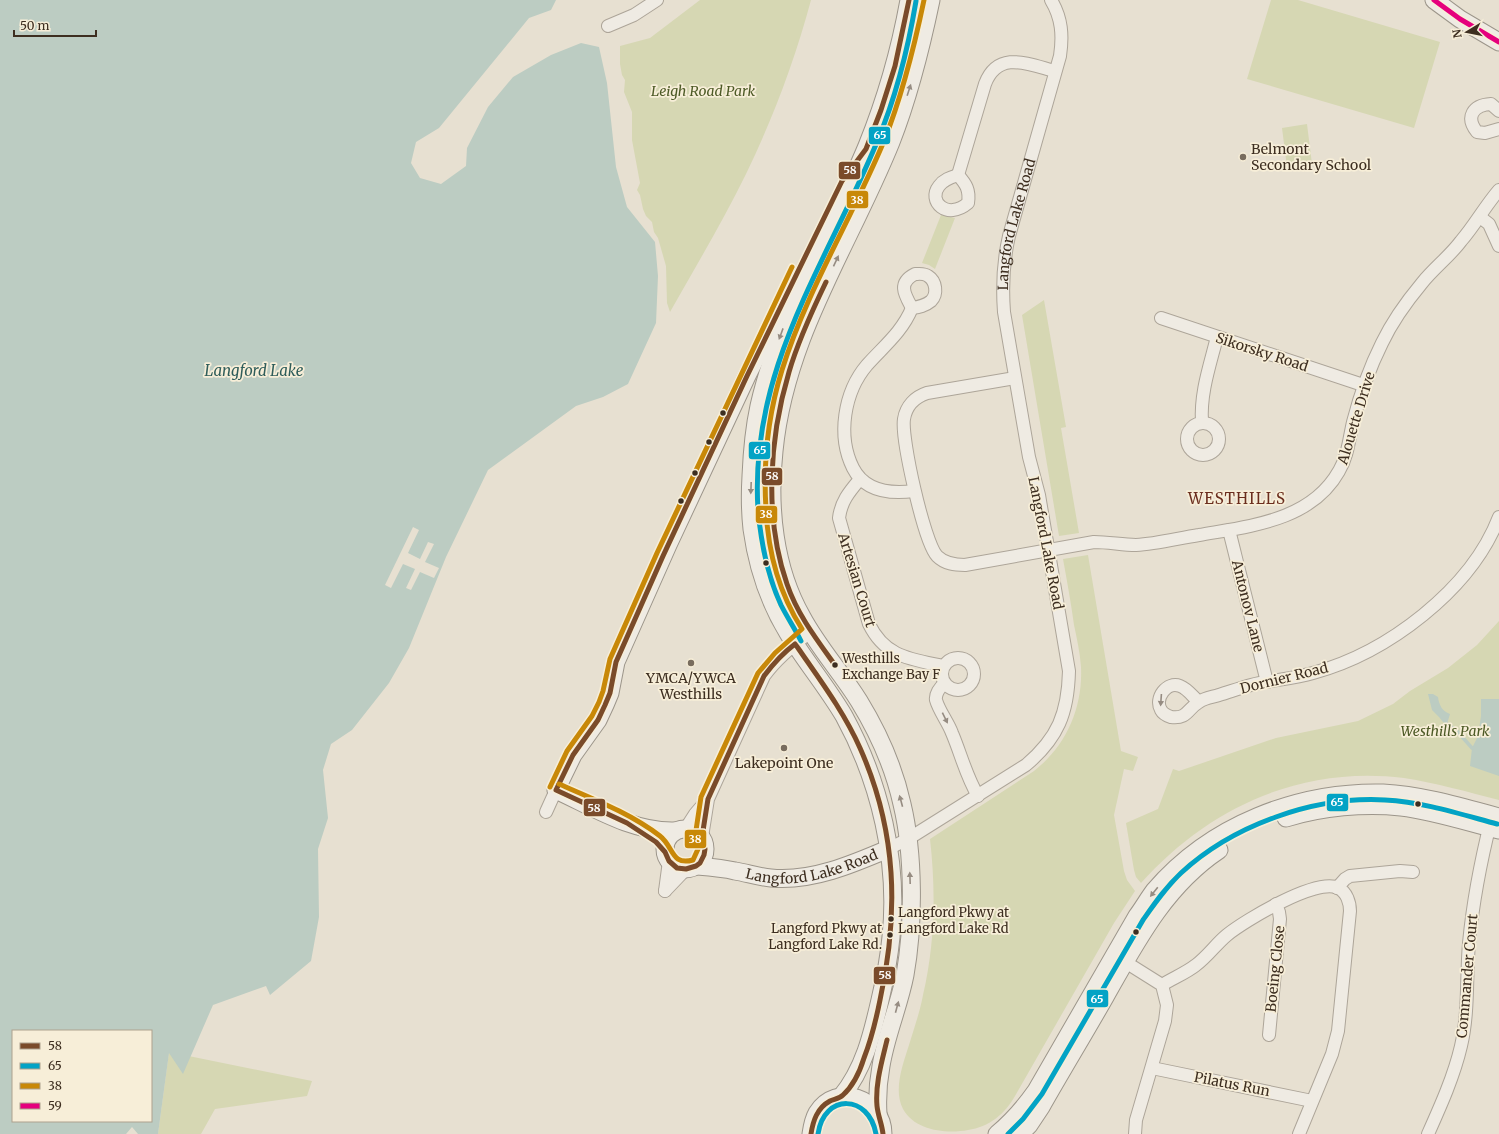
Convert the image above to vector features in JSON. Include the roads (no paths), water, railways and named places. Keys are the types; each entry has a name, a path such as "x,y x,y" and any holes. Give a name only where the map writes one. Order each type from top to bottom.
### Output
{"main road":[{"path":"841,1097 857,1074 864,1059 874,1027 886,973 893,909 892,881 888,849 876,792 860,749 843,715 787,631 768,592 758,561 752,527 750,497 753,443 758,408 770,365 783,328 866,149 882,110 895,66 909,0"},
{"path":"883,1134 883,1128 879,1115 880,1067 903,982 908,953 911,913 908,839 902,803 890,766 877,734 859,701 802,617 786,584 775,541 772,499 773,460 780,407 789,372 807,322 891,142 910,88 931,0"},
{"path":"1434,0 1460,19 1499,42"},
{"path":"627,823 663,832 692,830 703,843 702,859 691,868 676,868 656,842 627,823 556,790 573,755 598,720 605,705 610,693 616,662 746,376 842,181 866,149"},
{"path":"997,1134 1017,1130 1029,1125 1120,958 1170,893 1202,862 1236,839 1288,817 1348,807 1380,806 1495,822"},
{"path":"667,857 666,840 680,830"},
{"name":"Langford Lake Road","path":"703,843 736,871"},
{"name":"Langford Lake Road","path":"691,868 736,871 772,878 817,875 888,849"},
{"path":"811,1134 812,1123 817,1113 823,1106 831,1100 841,1097 852,1097 862,1100 871,1106 896,1134"}],"street":[{"path":"608,26 634,15 657,0"},
{"name":"Langford Lake Road","path":"888,849 908,839 1026,765 1036,757 1052,738 1066,709 1069,692 1069,671 1039,495 1029,458 1004,312 1002,290 1005,254 1060,56 1062,30 1059,16 1051,0"},
{"path":"958,175 985,84 990,73 1001,65 1014,61 1025,62 1055,71"},
{"path":"1499,111 1492,104 1484,104 1477,107 1471,120 1477,132 1493,132 1499,129"},
{"name":"Alouette Drive","path":"1015,378 926,392 912,402 906,413 903,427 914,491 931,546 937,556 946,562 965,565 1094,542 1138,545 1229,530 1272,521 1290,515 1305,507 1319,496 1327,488 1345,460 1363,385 1382,342 1398,314 1422,282 1461,243 1499,190"},
{"path":"1480,217 1489,224 1499,246"},
{"path":"912,308 902,328 860,374 850,396 844,422 846,447 849,458 860,479 882,491 897,493 914,491"},
{"name":"Sikorsky Road","path":"1160,318 1363,385"},
{"path":"1202,422 1201,409 1203,392 1217,336"},
{"name":"Artesian Court","path":"860,479 844,498 841,504 839,518 869,624 884,646 897,655 943,666"},
{"name":"Dornier Road","path":"1199,702 1252,685 1313,673 1330,668 1365,653 1399,633 1432,607 1457,582 1469,568 1490,537 1499,517"},
{"name":"Antonov Lane","path":"1229,530 1267,682"},
{"path":"703,843 708,799 764,676 780,656 811,631"},
{"path":"958,658 965,660 974,669 972,682 968,688 962,691 949,689 944,684 941,674 943,666 952,659 958,658"},
{"path":"944,684 940,687 937,694 937,702 952,732 970,783 978,796"},
{"path":"546,812 556,790"},
{"path":"680,830 708,799"},
{"name":"Commander Court","path":"1428,1134 1448,1088 1461,1045 1467,1011 1468,962 1473,909 1495,822"},
{"path":"667,857 665,891 691,868"},
{"path":"1337,888 1350,876 1400,871 1413,872"},
{"path":"1162,984 1196,965 1232,932 1259,913 1276,904 1297,895 1327,887 1337,888 1348,900 1350,911 1338,1031 1332,1054 1299,1134"},
{"name":"Boeing Close","path":"1269,1035 1280,920 1280,912 1276,904"},
{"path":"1120,958 1162,984 1166,996 1167,1013 1136,1120 1135,1134"},
{"name":"Pilatus Run","path":"1152,1068 1312,1100"}],"water":[{"name":"Langford Lake","path":"0,0 556,0 551,10 529,18 439,128 416,142 411,163 420,178 441,184 466,166 467,148 488,107 513,77 551,55 581,43 599,47 607,83 616,167 627,207 655,242 658,276 656,323 628,384 603,397 576,406 488,470 446,557 409,648 389,683 352,730 331,744 323,770 328,818 318,849 319,917 311,961 270,995 266,986 213,1005 183,1074 169,1053 158,1134 138,1134 132,1127 126,1134 0,1134"},
{"path":"1428,694 1433,694 1438,697 1441,707 1450,714 1447,724 1443,722 1432,710"},
{"path":"1481,699 1499,699 1499,776 1470,766 1472,748 1478,736 1481,716"}],"waterway":[{"path":"1447,724 1456,730 1472,748"}],"place":[{"name":"Belmont Secondary School","path":"1243,157"},
{"name":"YMCA/YWCA Westhills","path":"691,663"},
{"name":"Westhills Exchange Bay F","path":"835,665"},
{"name":"Lakepoint One","path":"784,748"},
{"name":"Langford Pkwy at Langford Lake Rd","path":"891,919"},
{"name":"Langford Pkwy at Langford Lake Rd.","path":"890,935"}],"district":[{"name":"WESTHILLS","path":"1237,498"}],"park label":[{"name":"Leigh Road Park","path":"703,91"},
{"name":"Westhills Park","path":"1445,731"}]}
